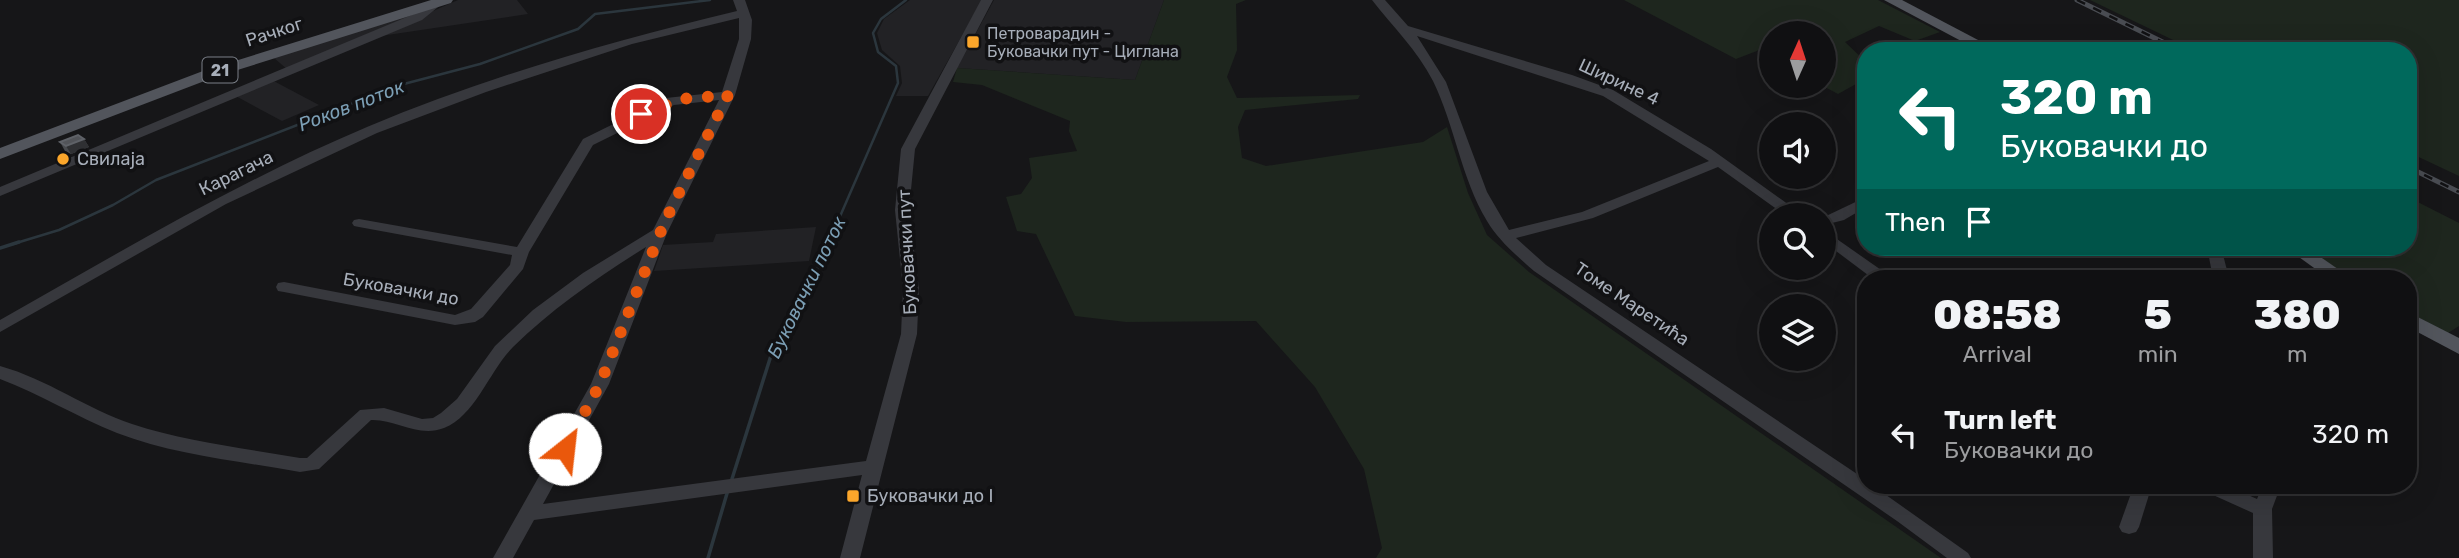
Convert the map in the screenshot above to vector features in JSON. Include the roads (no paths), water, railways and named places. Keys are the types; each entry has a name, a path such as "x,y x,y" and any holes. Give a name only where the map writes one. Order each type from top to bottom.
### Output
{"main road":[{"path":"1891,0 1974,42"},
{"name":"Рачког","path":"0,155 209,74 441,1"},
{"path":"2308,256 2329,270"},
{"path":"2417,323 2459,347"}],"street":[{"name":"Буковачки пут","path":"850,558 909,334 911,289 902,209 908,149 987,0"},
{"name":"Томе Маретића","path":"1378,0 1405,29 1429,63 1447,97 1458,134 1488,208 1506,235 1541,268 1857,484"},
{"path":"0,192 418,17 441,1"},
{"path":"503,558 600,384 660,233 728,95 744,47 747,26 742,6"},
{"name":"Карагача","path":"0,327 222,201 382,125 481,89 742,6"},
{"name":"Ширине 4","path":"1405,29 1596,88 1656,120 1777,203"},
{"name":"Буковачки до","path":"284,286 455,320 464,319 477,313 517,266 521,252 588,142 671,101 728,95"},
{"path":"1506,235 1546,228 1719,162"},
{"path":"1836,218 1857,206"},
{"path":"359,223 521,252"},
{"path":"0,372 48,391 123,428 211,449 300,465 312,464 366,414 376,413 425,425 443,421 468,394 495,355 545,309 599,270 660,233"},
{"path":"1836,243 1871,270"},
{"path":"529,513 874,467"},
{"name":"Томе Маретића","path":"1871,494 1961,558"},
{"path":"2129,527 2140,494"},
{"path":"2229,494 2262,509"},
{"path":"2263,558 2262,509 2268,494"}],"waterway":[{"name":"Роков поток","path":"13,244 59,230 113,205 156,180 400,85 480,64 578,29 595,14 710,0"},
{"name":"Буковачки поток","path":"828,244 898,83 896,66 878,52 873,33 881,19 906,0"},
{"name":"Роков поток","path":"0,248 19,242"},
{"name":"Буковачки поток","path":"731,482 774,346 814,277 829,242"},
{"name":"Буковачки поток","path":"708,558 728,490"}],"railway":[{"path":"2077,0 2163,42"},
{"path":"2417,171 2459,192"}],"place":[{"name":"Петроварадин - Буковачки пут - Циглана","path":"973,42"},
{"name":"Свилаја","path":"63,159"},
{"name":"Буковачки до I","path":"853,496"}]}
